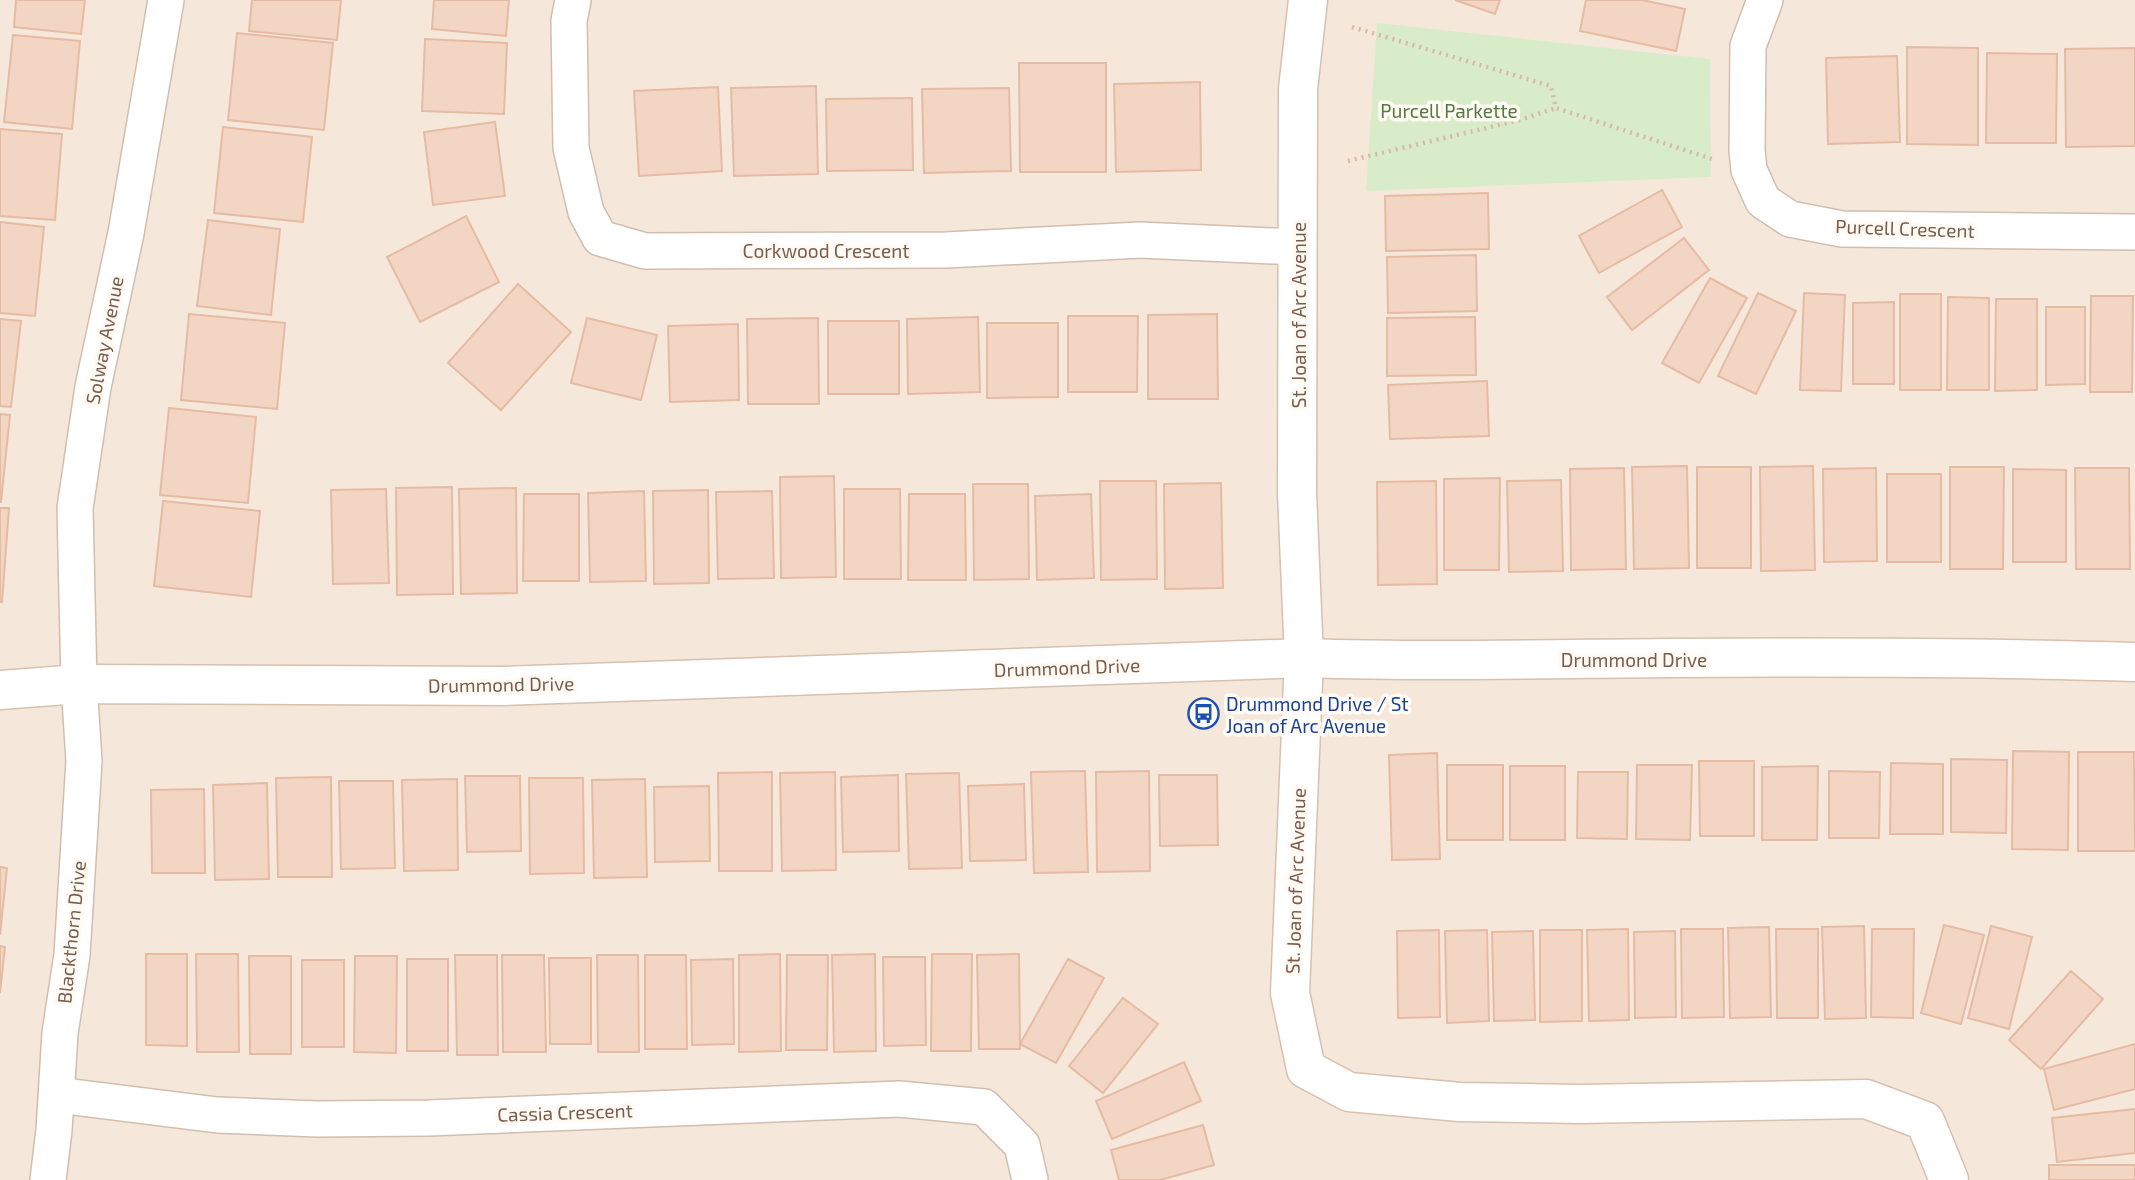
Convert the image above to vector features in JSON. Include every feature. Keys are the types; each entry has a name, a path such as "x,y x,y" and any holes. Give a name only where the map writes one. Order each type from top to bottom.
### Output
{"street":[{"name":"Solway Avenue","path":"79,684 75,508 93,387 126,233 166,0"},
{"name":"Corkwood Crescent","path":"573,0 569,22 571,148 586,212 600,238 645,251 946,250 1140,240 1296,247"},
{"name":"St. Joan of Arc Avenue","path":"1308,0 1298,89 1297,493 1304,658 1290,993 1306,1069 1349,1092 1460,1102 1580,1104 1866,1099 1925,1121 1949,1180"},
{"name":"Purcell Crescent","path":"1765,0 1748,46 1746,150 1749,170 1763,201 1790,219 1842,229 2135,232"},
{"name":"Drummond Drive","path":"0,690 79,684 504,685 1304,658 1407,661 1658,658 2135,662"},
{"name":"Blackthorn Drive","path":"48,1180 60,1033 72,955 79,853 84,761 79,684"},
{"name":"Cassia Crescent","path":"57,1095 217,1115 317,1119 429,1118 899,1099 984,1107 1022,1146 1030,1180"}],"path":[{"path":"1352,27 1550,86 1556,108"},
{"path":"1348,161 1520,120 1556,108 1713,159"}],"shaded area":[{"path":"0,0 2135,0 2135,1180 0,1180"}],"green space":[{"name":"Purcell Parkette","path":"1377,23 1710,59 1711,177 1366,191"}],"building":[{"path":"16,0 85,0 81,34 14,27"},
{"path":"252,0 341,0 337,40 249,31"},
{"path":"434,0 509,0 506,36 432,29"},
{"path":"1455,0 1500,0 1495,14"},
{"path":"1586,0 1642,0 1685,9 1676,51 1580,31"},
{"path":"237,33 333,43 324,130 228,120"},
{"path":"13,35 80,41 72,129 4,122"},
{"path":"425,39 507,43 504,114 422,111"},
{"path":"1907,47 1978,48 1978,145 1907,144"},
{"path":"2135,48 2135,146 2066,147 2065,49"},
{"path":"1987,53 2057,54 2056,143 1986,143"},
{"path":"1897,56 1900,142 1828,144 1826,58"},
{"path":"1019,63 1106,63 1106,172 1020,172"},
{"path":"1200,82 1201,170 1116,172 1114,84"},
{"path":"816,86 818,174 734,176 731,88"},
{"path":"718,87 722,171 639,176 634,91"},
{"path":"1009,88 1011,171 924,173 922,89"},
{"path":"912,98 913,170 827,171 826,99"},
{"path":"495,122 505,196 433,205 424,132"},
{"path":"223,127 312,137 303,222 214,213"},
{"path":"0,129 62,134 55,220 0,216"},
{"path":"1662,190 1682,227 1599,273 1579,236"},
{"path":"1488,193 1489,249 1386,251 1385,196"},
{"path":"466,216 499,282 420,322 387,257"},
{"path":"208,220 280,229 271,315 197,306"},
{"path":"0,222 44,227 35,316 0,313"},
{"path":"1684,238 1709,270 1632,330 1607,297"},
{"path":"1476,255 1477,311 1388,313 1387,257"},
{"path":"1710,278 1747,298 1699,383 1662,363"},
{"path":"518,284 571,332 501,410 448,363"},
{"path":"1758,293 1796,311 1756,394 1718,376"},
{"path":"1804,293 1845,295 1841,391 1800,390"},
{"path":"1900,294 1941,294 1941,390 1900,390"},
{"path":"2091,296 2133,296 2132,392 2090,392"},
{"path":"1948,297 1989,298 1989,390 1947,390"},
{"path":"1996,299 2037,299 2037,390 1995,391"},
{"path":"1894,302 1894,384 1853,384 1853,303"},
{"path":"2046,307 2085,307 2085,384 2046,385"},
{"path":"189,314 285,323 277,409 181,400"},
{"path":"1217,314 1218,399 1148,399 1148,315"},
{"path":"1068,316 1138,316 1137,392 1068,392"},
{"path":"978,317 980,392 908,394 907,319"},
{"path":"1475,317 1476,375 1387,376 1387,318"},
{"path":"587,318 657,335 641,400 571,383"},
{"path":"818,318 819,404 748,404 747,319"},
{"path":"0,319 21,321 11,407 0,406"},
{"path":"828,321 899,321 899,394 828,394"},
{"path":"987,323 1058,323 1058,397 987,398"},
{"path":"738,324 739,400 670,402 668,326"},
{"path":"1487,381 1489,436 1390,439 1388,385"},
{"path":"169,408 256,417 248,503 160,495"},
{"path":"0,414 10,415 1,502 0,502"},
{"path":"1687,466 1689,568 1634,569 1632,467"},
{"path":"1813,466 1815,570 1761,571 1760,467"},
{"path":"1697,467 1751,467 1751,568 1697,568"},
{"path":"1950,467 2004,467 2003,569 1950,569"},
{"path":"1624,468 1626,569 1571,570 1570,469"},
{"path":"1876,468 1877,561 1824,562 1823,469"},
{"path":"2075,468 2129,468 2130,569 2076,569"},
{"path":"2013,469 2066,470 2066,562 2013,562"},
{"path":"1887,474 1941,474 1941,562 1887,562"},
{"path":"834,476 836,577 781,578 780,477"},
{"path":"1500,478 1499,570 1444,570 1444,479"},
{"path":"1561,480 1563,571 1509,572 1507,481"},
{"path":"1100,481 1156,481 1157,579 1101,580"},
{"path":"1436,481 1437,584 1378,585 1377,482"},
{"path":"1221,483 1223,588 1165,589 1164,484"},
{"path":"973,484 1028,484 1029,579 974,580"},
{"path":"452,487 453,594 397,595 396,488"},
{"path":"516,488 517,593 461,594 459,489"},
{"path":"386,489 389,583 333,584 331,490"},
{"path":"844,489 900,489 901,579 844,579"},
{"path":"708,490 709,583 654,584 653,491"},
{"path":"644,491 646,581 590,582 588,493"},
{"path":"772,491 774,578 718,579 716,492"},
{"path":"524,494 579,494 579,581 523,581"},
{"path":"909,494 965,494 966,580 908,580"},
{"path":"1091,494 1094,578 1037,580 1035,496"},
{"path":"163,501 260,511 251,597 154,586"},
{"path":"0,508 9,508 2,602 0,602"},
{"path":"2013,751 2069,752 2068,850 2012,849"},
{"path":"2078,752 2134,752 2135,851 2078,851"},
{"path":"1437,753 1440,859 1392,860 1389,755"},
{"path":"1951,759 2007,760 2006,833 1951,832"},
{"path":"1699,761 1754,761 1754,836 1700,836"},
{"path":"1891,763 1943,764 1943,834 1890,834"},
{"path":"1447,765 1503,765 1503,840 1447,840"},
{"path":"1637,765 1692,765 1690,840 1636,839"},
{"path":"1510,766 1565,766 1565,840 1510,840"},
{"path":"1818,766 1817,840 1762,840 1762,767"},
{"path":"1085,771 1088,872 1034,873 1031,772"},
{"path":"1149,771 1150,871 1097,872 1096,772"},
{"path":"1829,771 1880,772 1879,838 1829,838"},
{"path":"772,772 772,871 719,871 718,773"},
{"path":"835,772 836,870 782,871 780,773"},
{"path":"1578,772 1628,772 1627,839 1577,838"},
{"path":"959,773 962,868 909,869 906,774"},
{"path":"898,775 899,851 843,852 841,777"},
{"path":"1159,775 1217,775 1218,845 1160,846"},
{"path":"465,776 520,776 521,851 467,852"},
{"path":"331,777 332,877 278,877 276,778"},
{"path":"529,778 583,778 584,873 530,874"},
{"path":"457,779 458,870 404,871 402,780"},
{"path":"645,779 647,877 594,878 592,780"},
{"path":"339,781 393,781 395,868 341,869"},
{"path":"267,783 269,879 215,880 213,785"},
{"path":"1024,784 1026,860 970,861 968,786"},
{"path":"709,786 710,861 655,862 654,787"},
{"path":"204,789 205,873 152,873 151,790"},
{"path":"0,867 7,868 0,935"},
{"path":"1944,925 1984,935 1961,1024 1921,1013"},
{"path":"1864,926 1866,1018 1825,1019 1822,927"},
{"path":"1991,926 2032,937 2009,1029 1968,1018"},
{"path":"1769,927 1771,1017 1730,1018 1728,928"},
{"path":"1628,929 1629,1020 1589,1021 1587,930"},
{"path":"1681,929 1723,929 1724,1017 1682,1018"},
{"path":"1776,929 1818,929 1818,1018 1777,1018"},
{"path":"1872,929 1914,929 1913,1018 1871,1017"},
{"path":"1439,930 1440,1017 1398,1018 1397,931"},
{"path":"1487,930 1489,1021 1447,1023 1445,931"},
{"path":"1540,930 1582,930 1582,1021 1540,1022"},
{"path":"1533,931 1535,1020 1494,1021 1492,932"},
{"path":"1675,931 1676,1017 1635,1018 1634,932"},
{"path":"0,946 5,947 0,993"},
{"path":"146,954 187,954 187,1046 146,1045"},
{"path":"196,954 238,954 239,1052 197,1052"},
{"path":"780,954 781,1051 739,1052 739,955"},
{"path":"875,954 876,1051 834,1052 832,955"},
{"path":"932,954 972,954 971,1051 931,1051"},
{"path":"1019,954 1020,1049 979,1049 977,955"},
{"path":"455,955 497,955 498,1055 457,1055"},
{"path":"502,955 544,955 546,1052 503,1052"},
{"path":"597,955 638,955 639,1052 598,1052"},
{"path":"645,955 686,955 687,1049 645,1049"},
{"path":"787,955 828,955 827,1050 786,1050"},
{"path":"249,956 291,956 291,1054 250,1054"},
{"path":"355,956 397,956 396,1053 354,1052"},
{"path":"883,957 925,957 926,1045 884,1046"},
{"path":"549,958 591,958 591,1044 550,1044"},
{"path":"407,959 448,959 448,1051 407,1051"},
{"path":"733,959 734,1044 692,1045 691,960"},
{"path":"1068,959 1104,978 1056,1063 1020,1044"},
{"path":"302,960 344,960 344,1047 302,1047"},
{"path":"2071,971 2103,999 2041,1069 2009,1040"},
{"path":"1123,998 1158,1024 1103,1093 1069,1066"},
{"path":"2135,1044 2135,1089 2054,1110 2044,1069"},
{"path":"1184,1062 1201,1101 1112,1139 1096,1101"},
{"path":"2135,1109 2135,1153 2057,1162 2052,1118"},
{"path":"1203,1125 1214,1165 1160,1180 1119,1180 1111,1150"},
{"path":"2049,1165 2135,1165 2135,1180 2049,1180"}],"place":[{"name":"Drummond Drive / St Joan of Arc Avenue","path":"1203,714"}]}
